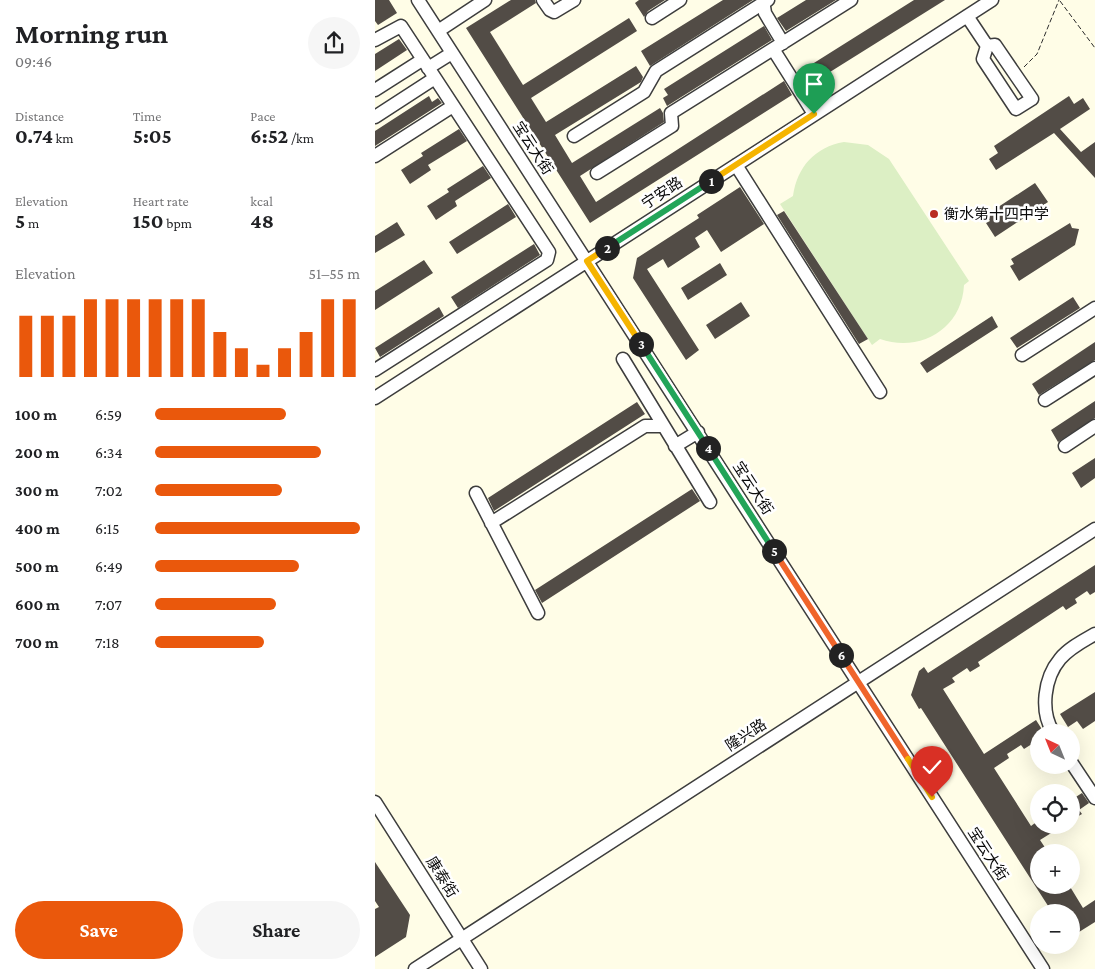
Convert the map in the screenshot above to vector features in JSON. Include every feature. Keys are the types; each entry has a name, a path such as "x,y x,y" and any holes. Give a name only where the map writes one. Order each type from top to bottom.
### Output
{"street":[{"name":"宝云大街","path":"418,0 1043,969"},
{"path":"438,31 485,0"},
{"path":"543,0 550,10 554,12 574,0"},
{"path":"652,18 681,0"},
{"path":"597,174 672,126 671,113 851,0"},
{"name":"宁安路","path":"375,398 967,16 978,4 992,0"},
{"path":"765,1 765,14 778,46 814,114"},
{"path":"574,136 644,92 655,71 765,1"},
{"path":"967,16 987,46"},
{"path":"375,40 401,26 549,252 547,260 375,369"},
{"path":"987,46 999,48 1031,99 1016,109 983,59 987,46"},
{"path":"375,117 428,69 452,53"},
{"path":"375,90 428,69"},
{"path":"375,156 453,106"},
{"path":"736,165 880,392"},
{"path":"1022,355 1095,308"},
{"path":"623,359 662,426 710,502"},
{"path":"1045,400 1095,368"},
{"path":"491,523 645,426 662,426"},
{"path":"1065,446 1095,426"},
{"path":"675,446 698,432"},
{"path":"476,493 538,613"},
{"name":"隆兴路","path":"415,969 1095,529"},
{"path":"1048,724 1045,708 1046,692 1052,670 1069,650 1095,634"},
{"path":"1079,774 1095,798"},
{"name":"康泰街","path":"375,802 481,969"}],"path":[{"path":"1060,0 1095,48"},
{"path":"1015,74 1037,54 1060,0"}],"green space":[{"path":"844,142 868,145 889,159 969,281 964,285 956,314 936,334 924,340 910,343 895,343 880,339 872,345 780,204 793,196 803,167 809,160 824,148"}],"building":[{"path":"375,0 389,0 397,13 378,25 375,21"},
{"path":"511,0 535,0 536,3 490,32 523,85 629,18 637,31 531,98 546,122 636,66 643,77 641,82 555,135 572,163 660,108 663,113 664,122 580,176 596,202 784,81 792,95 590,223 466,28"},
{"path":"639,0 665,0 648,11 644,17 635,3"},
{"path":"723,0 753,0 650,66 641,51"},
{"path":"806,0 836,0 786,31 777,18"},
{"path":"914,0 945,0 806,87 798,73"},
{"path":"764,26 772,40 667,106 663,98 668,95 664,89"},
{"path":"399,39 407,50 375,71 375,54"},
{"path":"429,96 432,102 438,98 442,103 375,146 375,131"},
{"path":"1069,96 1074,104 1083,98 1090,109 1060,129 1081,152 1095,142 1095,178 1054,133 996,170 989,159 998,153 994,146"},
{"path":"459,129 467,141 428,165 431,170 410,184 401,170 423,156 421,153"},
{"path":"483,166 491,178 455,201 457,206 436,220 427,206 449,192 447,189"},
{"path":"1035,183 1048,202 995,237 986,223 990,221 986,215"},
{"path":"740,187 764,224 721,252 707,230 695,238 700,247 668,268 663,259 647,269 699,350 686,360 633,278 637,258 699,218 697,215"},
{"path":"508,204 516,217 457,254 449,242"},
{"path":"784,211 868,339 859,344 777,215"},
{"path":"397,222 405,235 375,253 375,236"},
{"path":"1070,223 1072,228 1079,229 1075,245 1019,281 1010,266 1014,264 1011,259"},
{"path":"534,244 540,255 458,308 451,297"},
{"path":"424,260 433,273 375,310 375,291"},
{"path":"720,263 727,275 688,300 681,288"},
{"path":"1073,297 1080,308 1017,348 1010,338"},
{"path":"741,302 750,316 715,339 706,325"},
{"path":"439,307 444,316 380,357 375,348"},
{"path":"992,316 998,327 927,373 920,363"},
{"path":"1095,342 1095,360 1039,395 1032,384"},
{"path":"1095,401 1095,418 1058,442 1051,430"},
{"path":"637,402 645,414 494,511 488,498"},
{"path":"1095,458 1095,478 1081,488 1072,473"},
{"path":"692,489 700,501 542,603 535,590"},
{"path":"1095,565 1095,592 1090,595 1087,591 1075,599 1077,603 1066,610 1063,606 978,662 980,666 970,672 967,668 952,678 955,682 943,689 984,754 1036,720 1039,724 1030,724 1030,745 1024,749 1021,745 1007,754 1009,758 994,768 1030,824 1030,834 1050,834 1040,840 1043,844 1030,844 1030,878 911,695 919,671 924,667 928,673"},
{"path":"1095,692 1095,721 1083,729 1077,721 1072,724 1066,724 1060,714"},
{"path":"1082,793 1089,803 1080,809 1080,794"},
{"path":"375,862 410,915 406,937 375,957 375,909 379,907 375,901"},
{"path":"1040,894 1074,894 1083,908 1095,900 1095,922 1080,931 1080,904 1047,904"}],"place":[{"name":"衡水第十四中学","path":"934,214"}],"route":[{"path":"814,114 587,261 932,797"}]}
